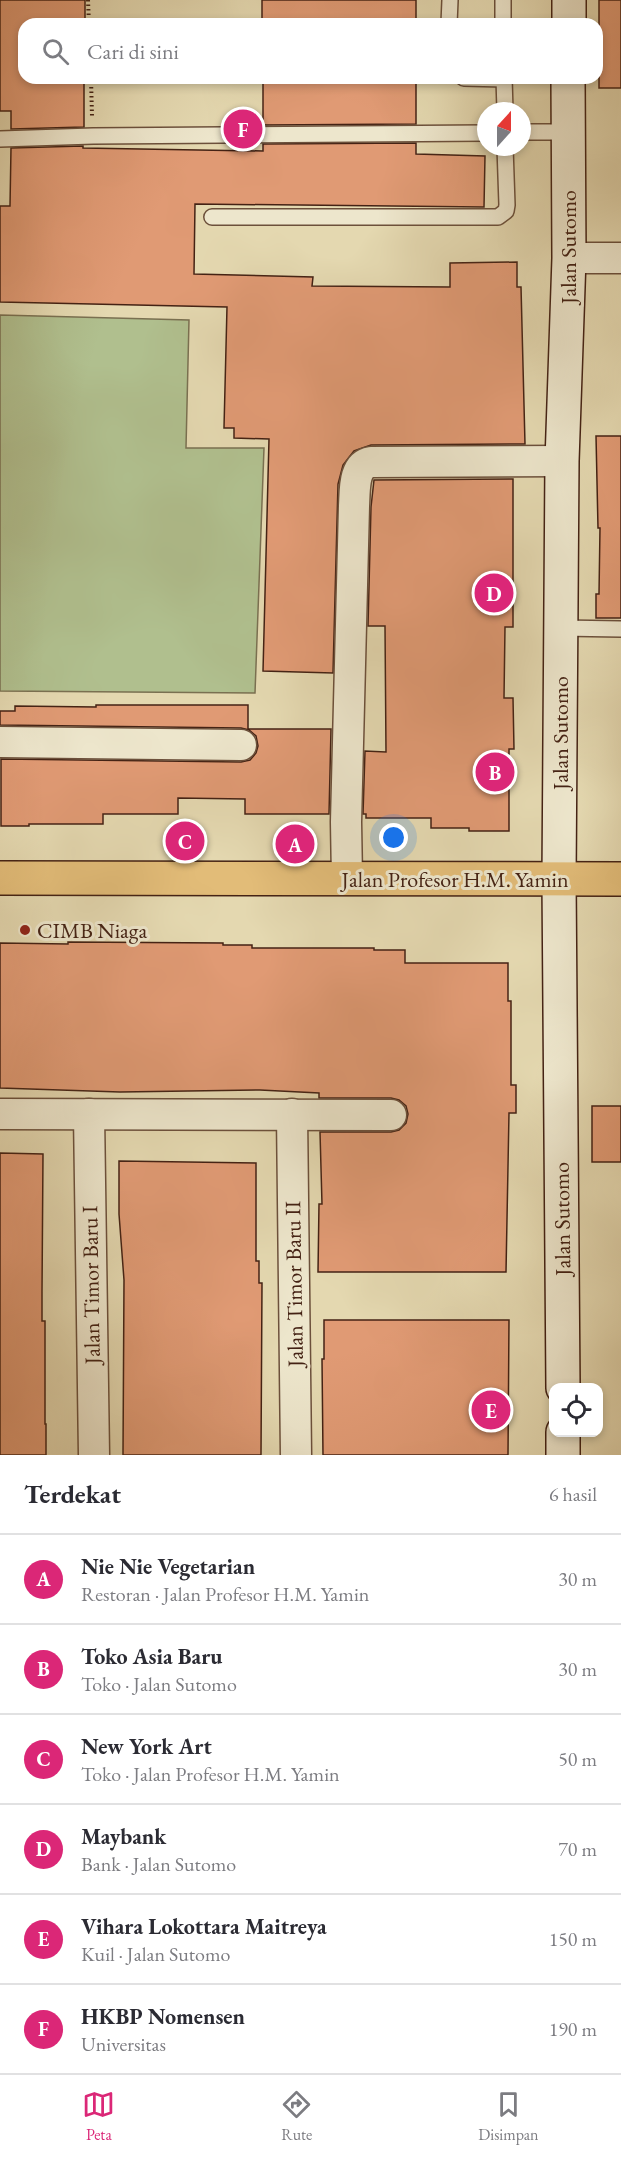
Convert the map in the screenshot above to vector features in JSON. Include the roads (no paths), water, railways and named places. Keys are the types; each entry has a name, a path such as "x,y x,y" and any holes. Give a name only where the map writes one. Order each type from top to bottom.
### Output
{"main road":[{"path":"569,0 569,18"},
{"name":"Jalan Sutomo","path":"563,1383 559,880 562,461 569,258 568,84"},
{"name":"Jalan Profesor H.M. Yamin","path":"0,878 621,879"},
{"path":"563,1437 563,1455"}],"street":[{"path":"569,258 621,258"},
{"path":"347,879 346,822 354,506 356,480 360,467 364,463 371,462 562,461"},
{"path":"0,742 242,746"},
{"path":"0,1114 391,1115"},
{"name":"Jalan Timor Baru I","path":"89,1114 93,1455"},
{"name":"Jalan Timor Baru II","path":"292,1114 296,1455"}],"lane":[{"path":"449,18 450,0"},
{"path":"503,0 503,18"},
{"path":"504,84 505,102"},
{"path":"531,132 568,132"},
{"path":"0,139 93,136 477,133"},
{"path":"212,218 498,217 506,211 507,205 505,156"},
{"path":"561,628 621,629"}],"place":[{"name":"HKBP Nomensen","path":"243,129"},
{"name":"Maybank","path":"494,593"},
{"name":"Toko Asia Baru","path":"495,772"},
{"name":"New York Art","path":"185,841"},
{"name":"Nie Nie Vegetarian","path":"295,844"},
{"name":"CIMB Niaga","path":"25,930"},
{"name":"Vihara Lokottara Maitreya","path":"491,1410"}]}
